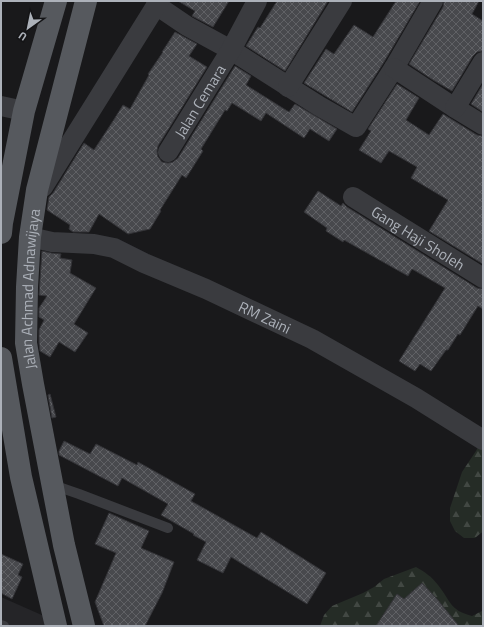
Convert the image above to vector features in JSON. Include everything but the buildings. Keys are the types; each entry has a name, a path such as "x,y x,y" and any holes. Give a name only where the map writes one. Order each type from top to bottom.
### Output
{"main road":[{"name":"Jalan Achmad Adnawijaya","path":"1,233 24,111 56,1"},
{"name":"Jalan Achmad Adnawijaya","path":"84,626 64,545 33,384 26,343 26,287 30,237 37,190 86,1"},
{"name":"Jalan Achmad Adnawijaya","path":"1,358 21,477 56,626"}],"street":[{"name":"Jalan Cemara","path":"168,152 231,50 257,1"},
{"path":"288,86 342,1"},
{"path":"37,190 43,187 158,3 187,26 231,50 319,106 356,127 394,68 433,1"},
{"path":"455,108 483,62"},
{"path":"394,68 483,125"},
{"path":"1,106 24,111"},
{"name":"Gang Haji Sholeh","path":"353,197 483,278"},
{"name":"RM Zaini","path":"30,237 52,242 94,244 114,248 312,339 416,398 483,440"}],"lane":[{"path":"53,485 168,528"}],"shaded area":[{"path":"1,597 44,616 44,626 1,626"}],"green space":[{"path":"483,437 483,532 475,538 464,538 455,531 450,521 450,508 462,472 476,451"},
{"path":"416,567 433,580 451,604 459,611 472,616 483,611 483,626 320,626 324,615 332,606 363,593 384,579"}]}
